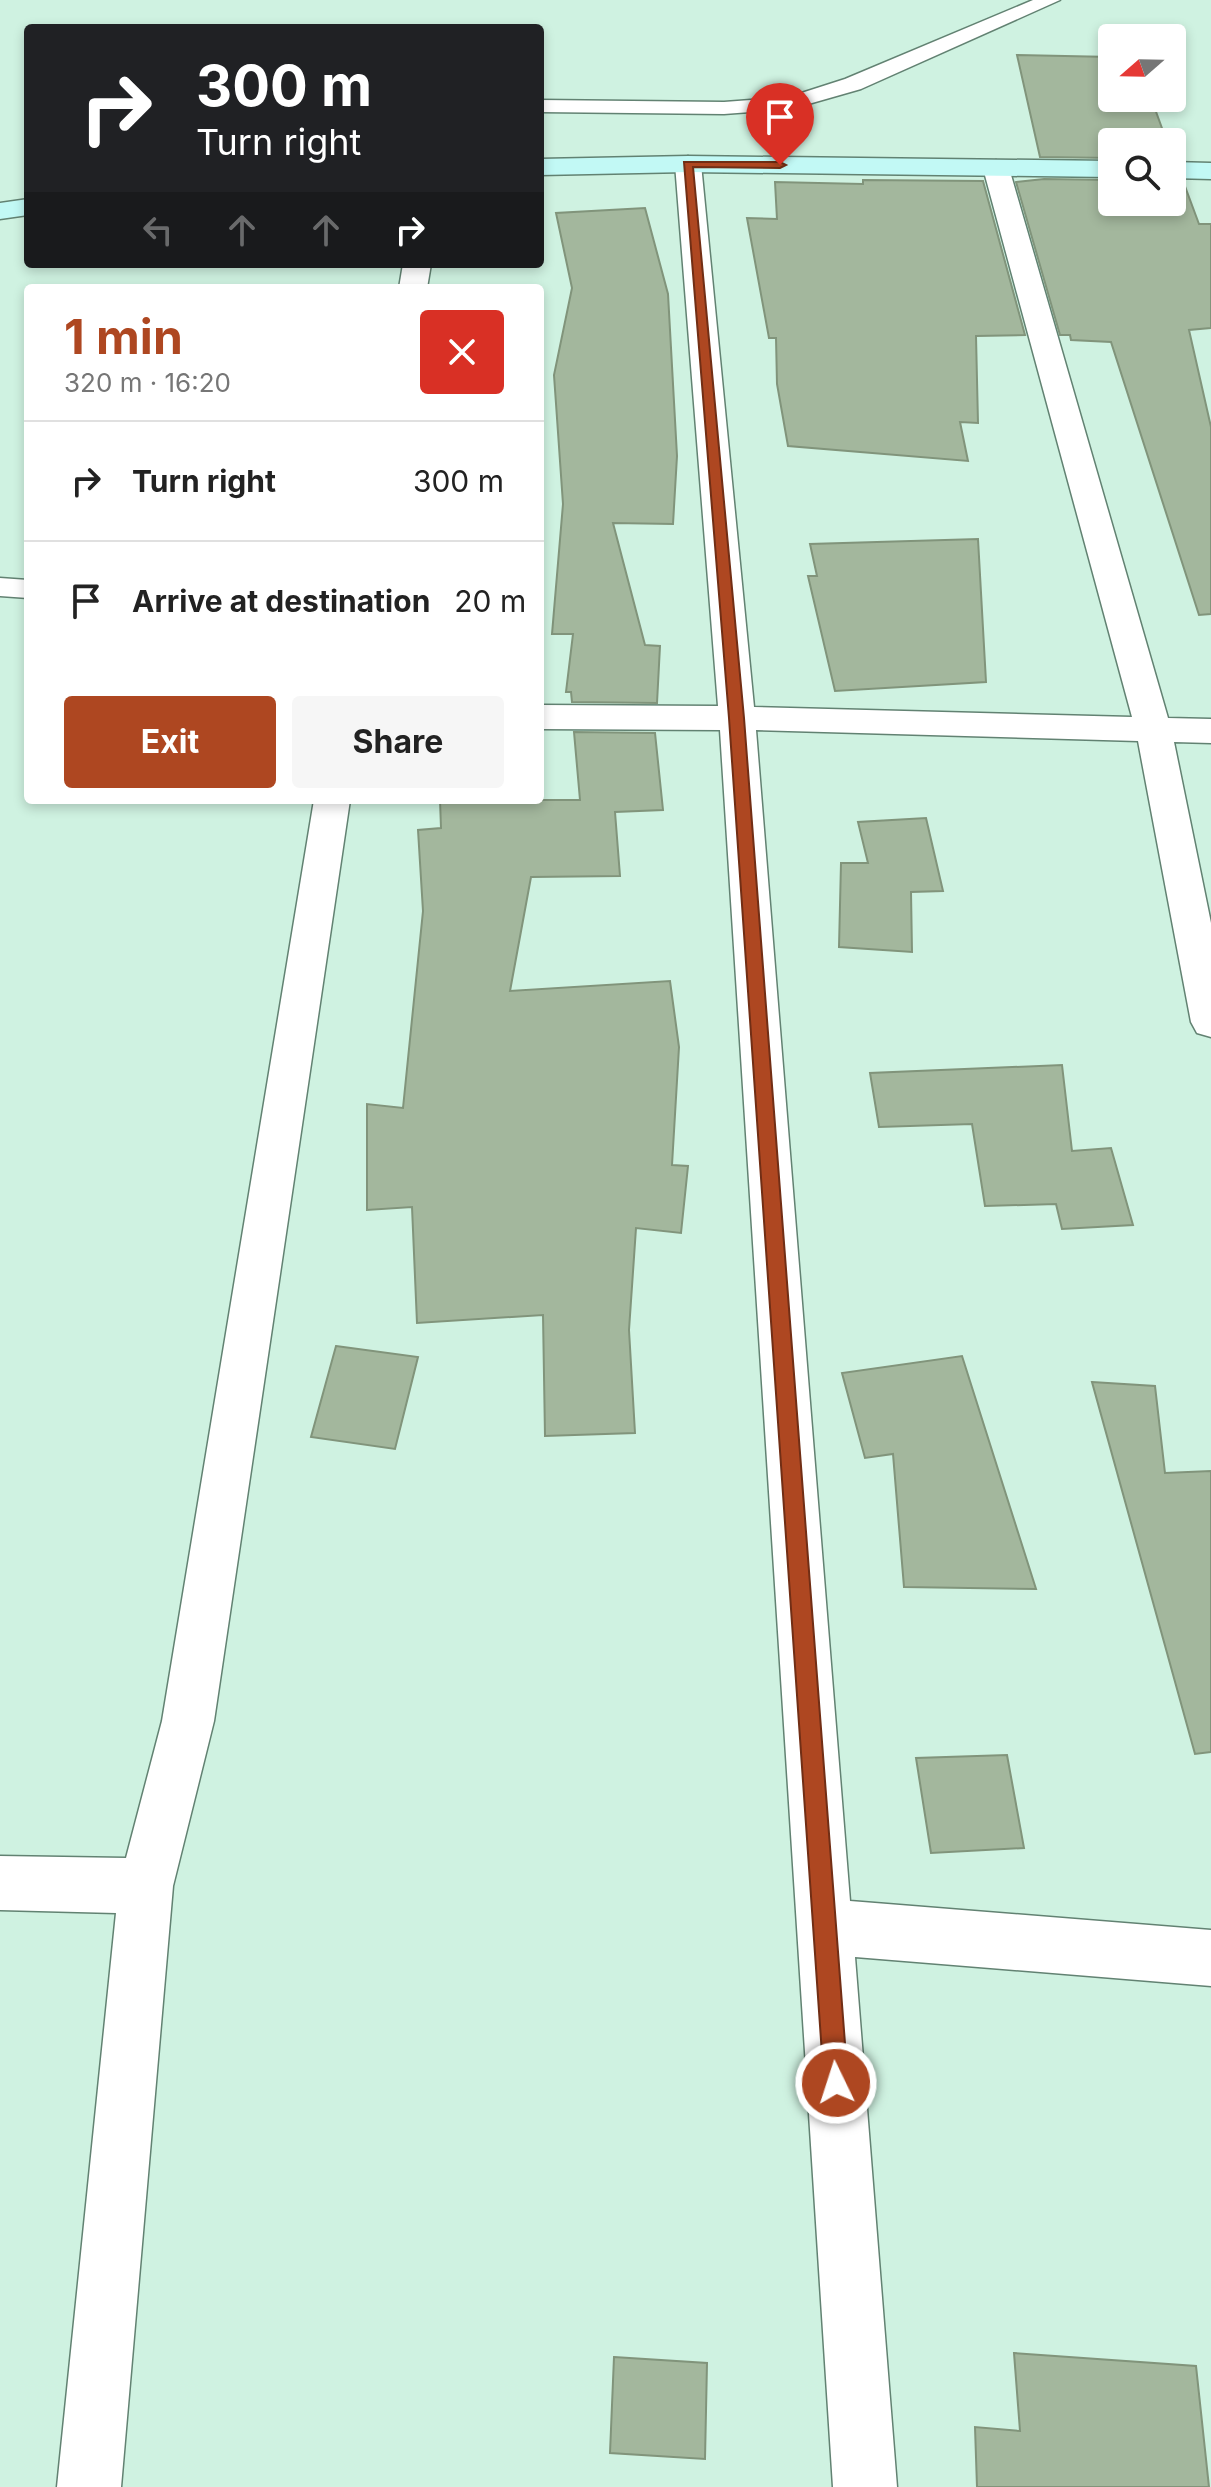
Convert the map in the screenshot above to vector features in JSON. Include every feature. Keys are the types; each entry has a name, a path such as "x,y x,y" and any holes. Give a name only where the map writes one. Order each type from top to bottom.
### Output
{"main road":[{"path":"544,167 688,164 1098,169"},
{"path":"1186,170 1211,171"},
{"path":"0,211 24,208"}],"street":[{"path":"688,164 737,718 865,2487"},
{"path":"996,168 1154,731 1211,1022"},
{"path":"544,717 737,718 1211,731"},
{"path":"89,2487 146,1886 188,1721 331,804"},
{"path":"0,1883 146,1886"},
{"path":"825,1927 1211,1958"}],"lane":[{"path":"544,106 724,108 791,103 853,84 1050,0"},
{"path":"0,587 24,589"}],"building":[{"path":"1017,55 1098,57 1098,112 1156,112 1162,128 1098,128 1098,158 1040,157"},
{"path":"863,180 983,181 1025,335 976,336 978,423 960,422 968,461 788,446 777,384 776,338 769,338 747,218 777,219 775,182 863,184"},
{"path":"1098,180 1098,216 1186,216 1186,189 1199,224 1211,224 1211,328 1189,330 1211,427 1211,614 1199,615 1111,342 1071,340 1070,335 1060,335 1016,182"},
{"path":"645,208 668,294 677,456 673,524 613,523 645,645 660,646 657,703 572,702 571,692 566,692 573,634 552,634 563,504 554,375 572,288 556,213"},
{"path":"978,539 986,682 835,691 808,576 817,576 810,544"},
{"path":"574,732 655,733 663,810 615,812 620,876 531,877 510,991 670,981 679,1047 672,1165 688,1166 681,1233 636,1228 629,1330 635,1433 545,1436 543,1315 417,1323 412,1207 367,1210 367,1104 403,1108 423,911 418,830 441,828 440,804 544,804 544,800 580,800"},
{"path":"926,818 943,891 911,892 912,952 839,947 841,863 868,863 858,822"},
{"path":"1062,1065 1072,1151 1111,1148 1133,1225 1062,1229 1056,1204 985,1206 972,1124 879,1127 870,1073"},
{"path":"336,1346 418,1357 395,1449 311,1437"},
{"path":"962,1356 1036,1589 904,1587 893,1454 865,1458 842,1373"},
{"path":"1092,1382 1155,1386 1165,1473 1211,1471 1211,1752 1195,1754"},
{"path":"1007,1755 1024,1848 931,1853 916,1758"},
{"path":"1014,2353 1196,2366 1209,2487 977,2487 975,2427 1020,2431"},
{"path":"614,2357 707,2363 705,2459 610,2453"}],"route":[{"path":"780,165 688,164 737,718 836,2083"}]}
